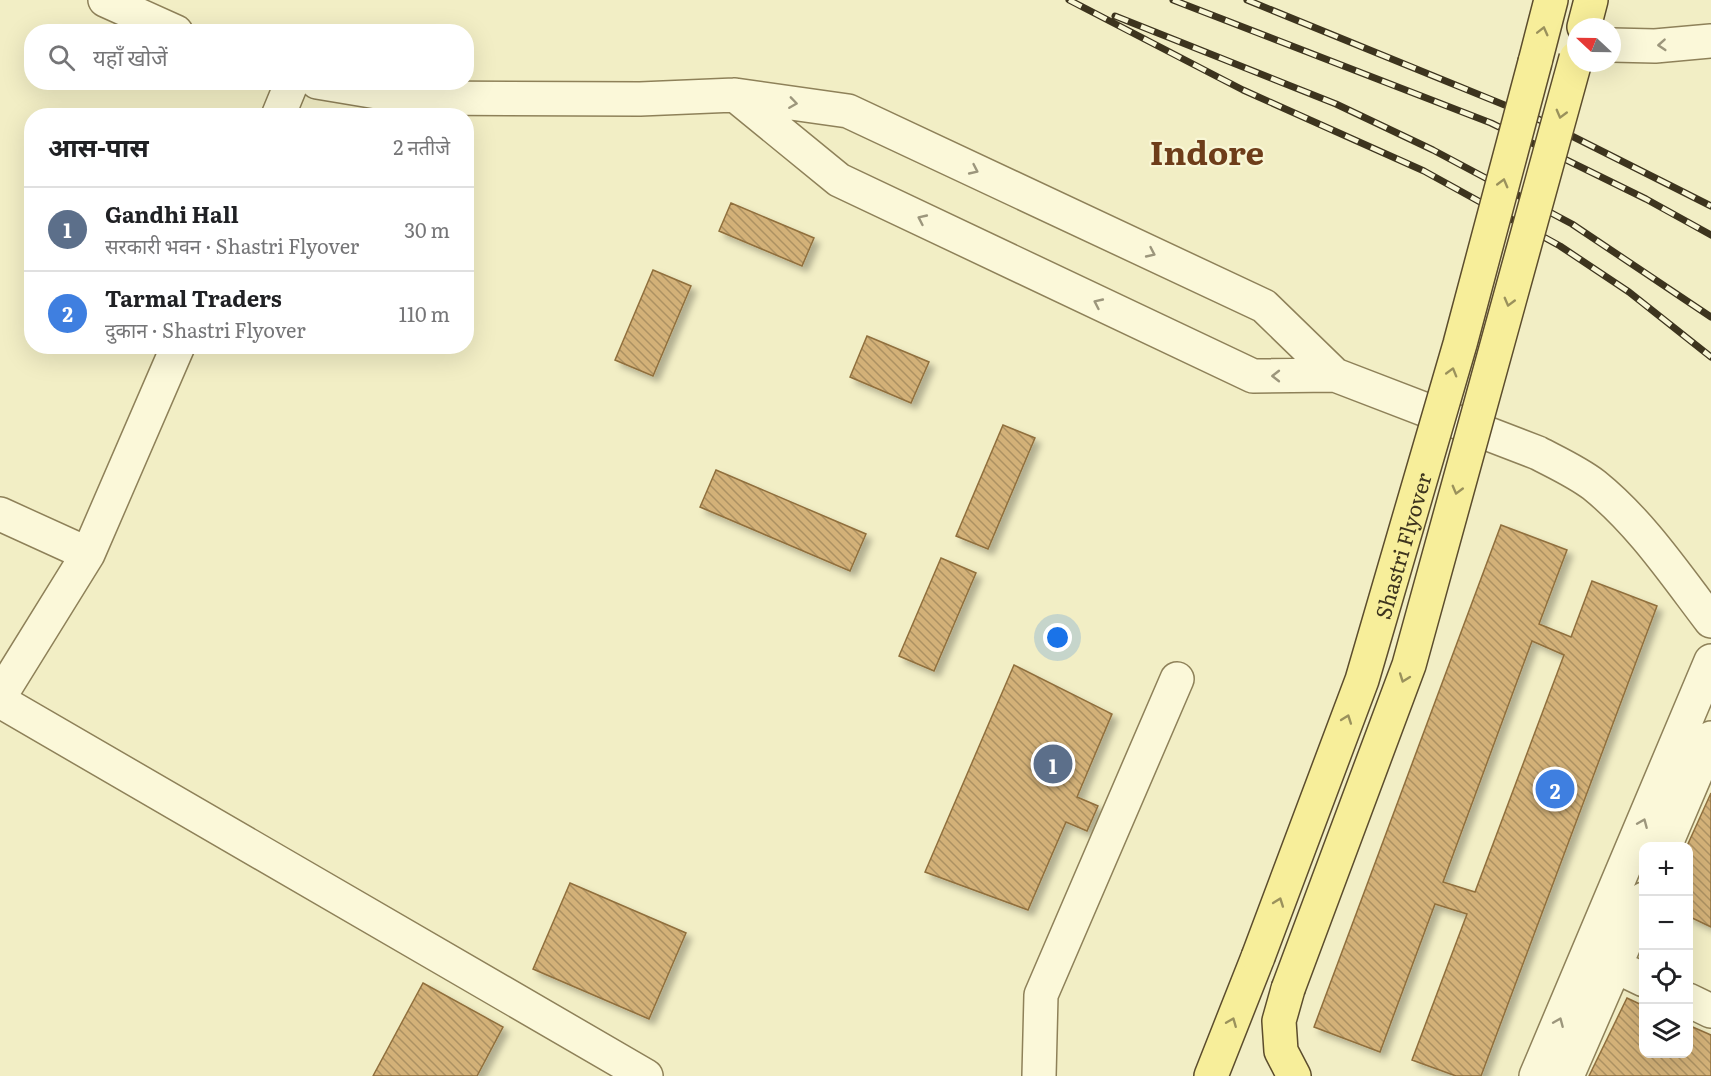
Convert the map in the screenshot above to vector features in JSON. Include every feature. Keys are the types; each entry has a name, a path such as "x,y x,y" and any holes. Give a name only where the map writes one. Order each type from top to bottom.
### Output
{"main road":[{"name":"Shastri Flyover","path":"1211,1076 1362,680 1460,344 1551,0"},
{"path":"1586,18 1591,0"},
{"name":"Shastri Flyover","path":"1294,1076 1281,1051 1279,1021 1288,989 1409,665 1572,72"}],"street":[{"path":"105,0 158,24"},
{"path":"1621,45 1655,46 1711,41"},
{"path":"281,108 289,90"},
{"path":"365,90 413,98 640,99 735,95 848,111 1264,306 1335,375"},
{"path":"735,95 839,180 1253,376 1335,375 1538,453 1584,479 1625,513 1711,621"},
{"path":"0,696 88,554 175,354"},
{"path":"0,514 88,554"},
{"path":"1536,1076 1711,661"},
{"path":"1039,1076 1041,995 1177,680"},
{"path":"0,701 646,1076"},
{"path":"1667,842 1711,738"},
{"path":"1566,1076 1629,973 1639,924"},
{"path":"1693,1002 1711,1011"}],"building":[{"path":"731,203 814,238 802,266 719,231"},
{"path":"653,270 691,286 653,376 615,360"},
{"path":"867,336 929,362 911,403 850,377"},
{"path":"1003,425 1035,438 988,549 956,536"},
{"path":"716,470 866,534 850,571 700,507"},
{"path":"1501,525 1567,550 1539,624 1571,637 1592,581 1657,606 1481,1076 1456,1076 1412,1060 1467,914 1435,904 1380,1052 1314,1027","holes":["1532,641 1564,655 1475,892 1443,882"]},
{"path":"941,558 976,573 934,671 899,656"},
{"path":"1014,665 1112,714 1077,797 1098,806 1087,831 1066,822 1028,910 925,872"},
{"path":"1711,793 1711,927 1693,918 1693,842 1689,842"},
{"path":"570,883 686,933 649,1019 533,969"},
{"path":"423,983 503,1027 477,1076 373,1076"},
{"path":"1627,998 1639,1004 1639,1058 1693,1058 1693,1027 1711,1035 1711,1076 1589,1076"}],"railway":[{"path":"1069,0 1243,90 1424,171 1560,246 1629,292 1711,357"},
{"path":"1173,0 1491,123 1646,199 1711,235"},
{"path":"1247,0 1534,117 1711,206"},
{"path":"1115,16 1336,104 1433,150 1572,224 1711,317"}],"place":[{"name":"Gandhi Hall","path":"1053,764"},
{"name":"Tarmal Traders","path":"1555,789"}],"district":[{"name":"Indore","path":"1207,150"}]}
